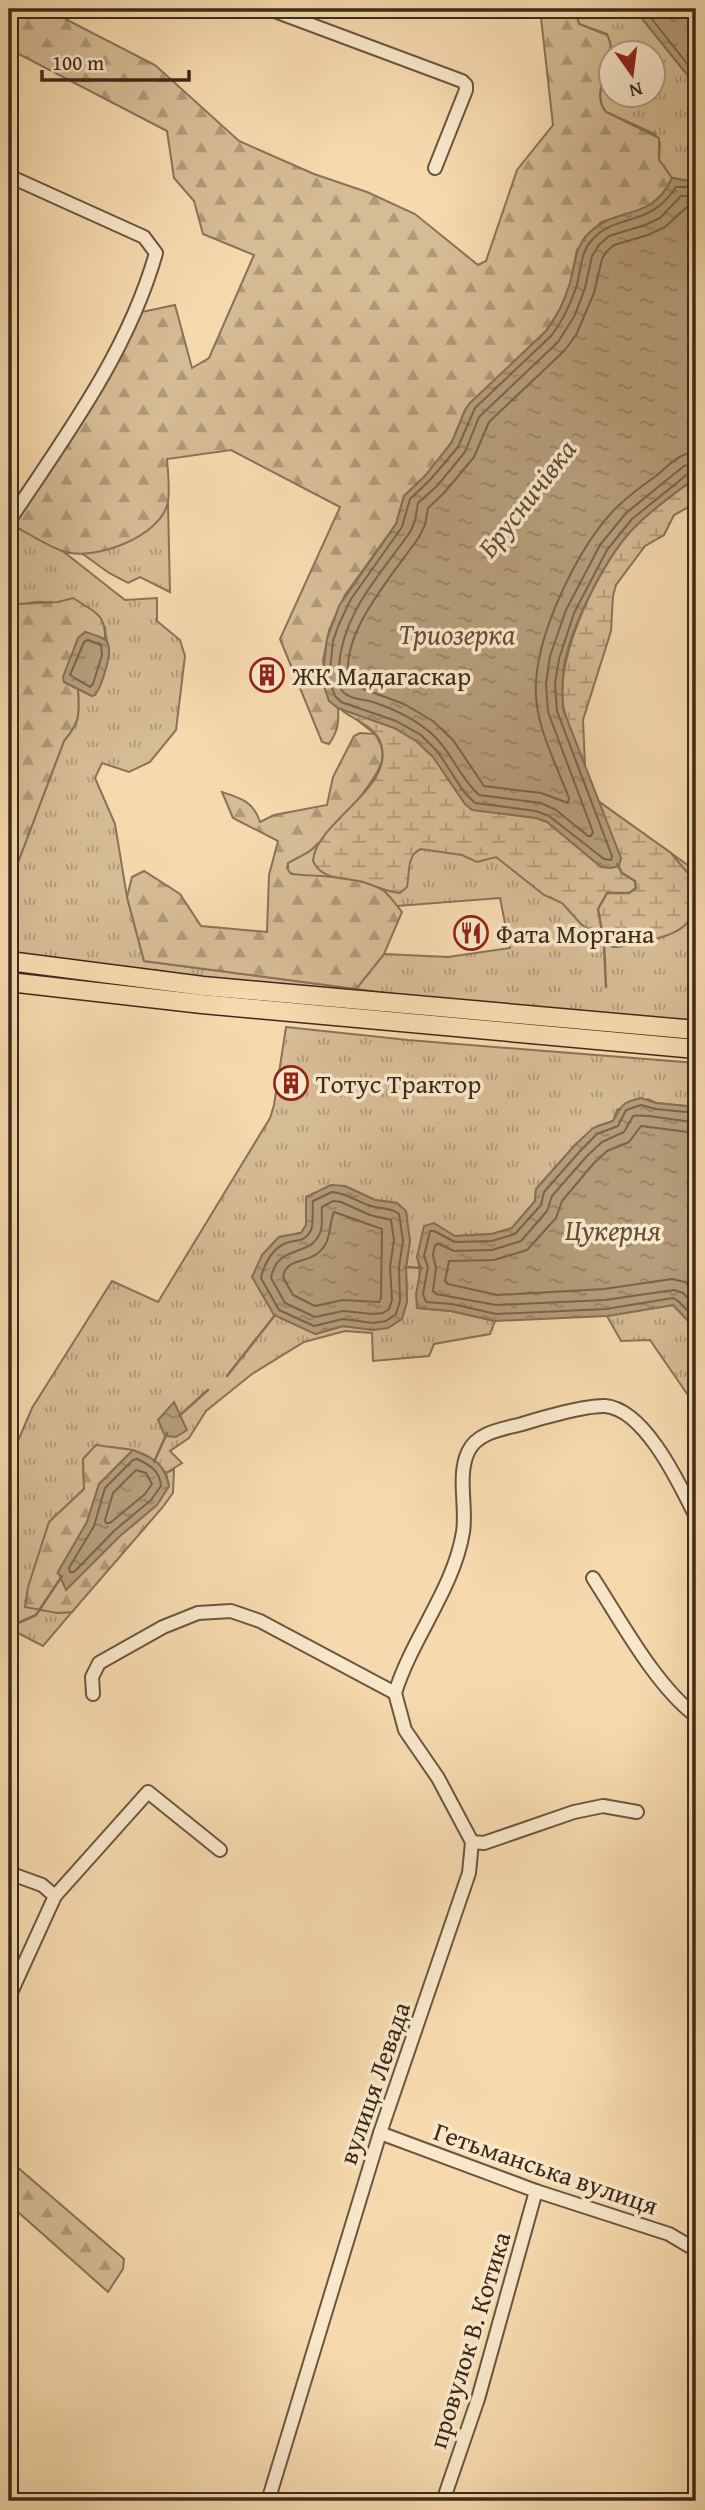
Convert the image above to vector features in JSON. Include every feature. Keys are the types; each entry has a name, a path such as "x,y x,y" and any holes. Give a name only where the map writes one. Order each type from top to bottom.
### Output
{"highway":[{"path":"9,961 203,986 696,1030"},
{"path":"9,982 202,1004 696,1049"}],"street":[{"path":"269,9 462,81 466,90 435,168"},
{"path":"9,176 144,237 156,253 145,290 94,392 9,521"},
{"path":"637,1812 603,1806 574,1812 484,1843 472,1842 438,1778 405,1730 395,1693 402,1670 452,1569 463,1531 464,1469 467,1453 475,1441 490,1432 604,1406 620,1410 631,1417 670,1464 696,1517"},
{"path":"593,1577 635,1644 672,1694 696,1716"},
{"path":"93,1694 92,1677 99,1663 163,1627 198,1613 231,1611 260,1621 395,1693"},
{"path":"9,1997 55,1896 148,1792 220,1850"},
{"name":"вулиця Левада","path":"268,2501 380,2133 470,1873 472,1842"},
{"path":"9,1872 42,1885 55,1896"},
{"name":"Гетьманська вулиця","path":"380,2133 536,2191 668,2234 696,2250"},
{"name":"провулок В. Котика","path":"443,2501 478,2399 536,2191"}],"green space":[{"path":"9,9 46,9 155,65 239,141 415,214 478,265 486,261 517,170 553,125 540,9 575,9 579,24 607,35 608,38 596,38 596,108 604,108 606,112 659,138 659,160 672,178 666,191 652,204 640,210 601,222 577,250 570,284 560,309 546,331 465,410 452,442 425,476 404,496 396,524 345,595 329,630 323,661 329,701 338,708 337,727 329,744 322,742 280,639 340,507 231,450 167,459 169,497 163,515 140,536 107,550 91,553 62,551 9,523 136,309 142,312 175,305 192,368 209,358 254,255 203,234 194,201 174,178 167,131 9,49"},
{"path":"575,9 635,9 658,38 608,38 607,34 579,24"},
{"path":"666,48 696,86 696,182 672,178 659,160 660,143 655,134 606,112 604,108 666,108"},
{"path":"696,477 696,503 674,515 664,535 645,546 616,585 611,631 583,720 585,765 566,716 562,688 565,664 583,611 609,560 623,540 637,524"},
{"path":"168,504 170,592 140,577 128,583 80,552 106,550 130,540 151,524"},
{"path":"9,523 64,552 125,600 157,598 157,621 180,640 185,656 176,730 150,762 129,772 102,763 95,778 115,824 127,897 144,961 356,989 292,987 9,955 9,886 64,741 76,722 78,689 92,696 109,652 105,627 58,604 33,602 9,612"},
{"path":"73,598 101,618 105,639 85,632 64,682 78,689 78,717 64,741 9,886 9,823 16,805 9,801 9,712 17,701 9,692 9,612 18,604 58,602"},
{"path":"328,693 602,822 598,801 671,853 696,883 697,902 692,916 685,925 665,936 612,947 581,924 562,903 544,895 496,857 477,862 462,855 421,849 411,860 407,887 400,893 322,872 313,861 317,846 369,787 379,772 383,756 375,733 342,710"},
{"path":"347,712 616,848 598,801 696,871 696,1021 444,1001 356,989 384,954 448,957 510,948 500,898 397,906 385,892 358,881 288,872 288,863 319,843 365,791 379,770 379,741 375,734"},
{"path":"360,733 375,734 382,749 379,769 363,794 330,832 309,851 288,863 287,868 291,874 352,879 375,886 387,893 402,912 384,954 356,989 144,961 127,897 132,877 144,871 180,894 201,926 267,932 269,875 278,841 233,818 222,792 250,805 260,822 274,815 327,805 333,777 354,736"},
{"path":"286,1027 408,1040 696,1063 696,1107 656,1103 648,1099 617,1110 613,1121 598,1126 575,1145 536,1189 535,1201 512,1228 492,1234 455,1236 417,1257 417,1308 451,1311 495,1321 490,1334 434,1344 429,1356 373,1361 372,1333 345,1331 304,1342 252,1374 206,1411 189,1438 170,1451 182,1463 166,1473 143,1454 96,1446 83,1460 84,1489 49,1522 40,1554 57,1613 72,1612 43,1646 14,1631 9,1635 9,1462 32,1408 112,1281 158,1302 270,1118","holes":["345,1186 375,1200 397,1203 410,1241 406,1267 407,1302 373,1330 343,1326 315,1334 262,1255 279,1237 301,1233 306,1225 306,1197"]},
{"path":"673,1305 694,1327 696,1335 696,1399 692,1401 650,1340 621,1341 607,1316"},
{"path":"96,1445 133,1450 99,1484 87,1522 58,1572 133,1525 169,1486 166,1473 174,1469 173,1493 72,1612 57,1613 25,1607 28,1587 49,1522 84,1489 83,1459"},
{"path":"9,2160 124,2259 123,2269 108,2292 9,2204"}],"water":[{"path":"696,9 696,86 666,49 666,38 657,38 635,10"},
{"name":"Триозерка","path":"672,178 696,182 696,477 645,518 626,536 615,552 584,607 563,672 563,709 621,858 619,866 611,868 601,867 547,822 536,818 472,810 433,757 416,741 394,728 338,708 329,701 322,681 327,639 339,606 396,524 404,496 425,476 452,442 470,403 550,326 566,296 578,250 584,238 600,224 654,202"},
{"path":"85,632 106,641 109,652 98,691 92,696 64,682 63,677 78,638"},
{"name":"Цукерня","path":"641,1098 656,1103 696,1107 696,1335 694,1327 673,1305 607,1316 495,1321 451,1311 417,1308 416,1294 421,1268 417,1257 424,1226 434,1223 455,1236 492,1234 512,1228 535,1201 536,1189 575,1145 593,1128 613,1121 626,1103"},
{"path":"331,1185 345,1186 375,1200 397,1203 406,1211 410,1241 406,1267 407,1302 402,1319 388,1328 373,1330 343,1326 315,1334 274,1315 252,1277 262,1255 279,1237 301,1233 306,1225 306,1197"},
{"path":"174,1402 187,1430 176,1437 165,1436 158,1420"},
{"path":"133,1450 161,1466 169,1486 157,1505 120,1536 66,1590 58,1572 87,1522 99,1484"}],"waterway":[{"name":"Брусничівка","path":"606,987 604,943 598,909 607,893 629,893 636,888 635,881 622,873 617,864"},
{"path":"405,1267 422,1268"},
{"path":"227,1376 275,1315"},
{"path":"179,1416 208,1390"},
{"path":"154,1462 167,1433"},
{"path":"9,1627 36,1615 62,1576"}],"place":[{"name":"ЖК Мадагаскар","path":"267,675"},
{"name":"Фата Моргана","path":"471,933"},
{"name":"Тотус Трактор","path":"291,1083"}]}
